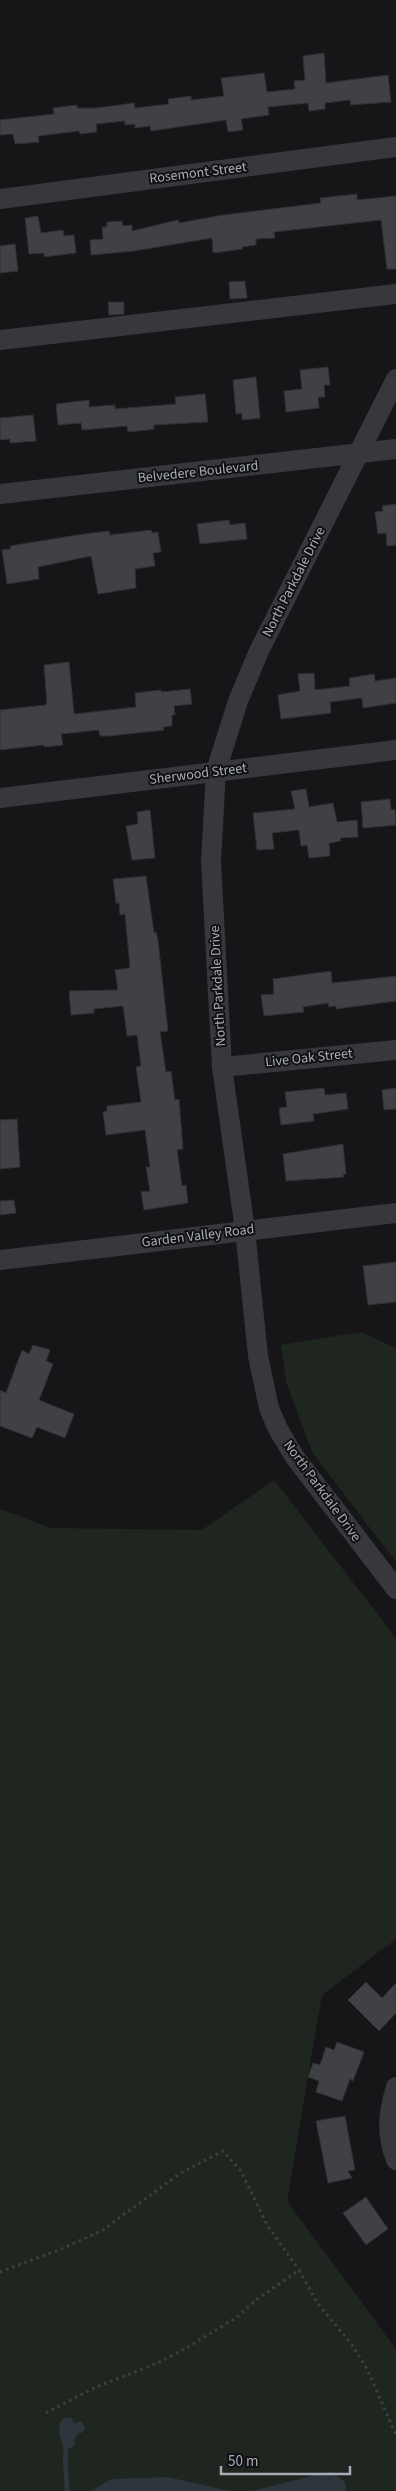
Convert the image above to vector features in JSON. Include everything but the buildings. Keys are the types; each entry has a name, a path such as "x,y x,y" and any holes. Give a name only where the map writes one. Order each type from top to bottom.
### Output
{"street":[{"name":"Rosemont Street","path":"0,199 396,147"},
{"path":"0,340 396,294"},
{"name":"North Parkdale Drive","path":"396,379 259,651 238,701 216,771 210,861 222,1067 245,1230 258,1356 269,1408 278,1429 294,1456 396,1589"},
{"name":"Belvedere Boulevard","path":"0,494 396,449"},
{"name":"Sherwood Street","path":"0,798 396,750"},
{"name":"Live Oak Street","path":"222,1067 396,1050"},
{"name":"Garden Valley Road","path":"0,1260 396,1213"},
{"path":"396,2087 389,2112 388,2127 390,2144 396,2160"}],"path":[{"path":"0,2272 64,2248 103,2230 178,2174 223,2151 241,2171 267,2225 299,2270 318,2304 345,2335 363,2363 396,2435"},
{"path":"46,2413 96,2386 165,2359 237,2317 256,2300 299,2270"}],"shaded area":[{"path":"361,1332 396,1348 396,1562 312,1452 286,1381 281,1345"},
{"path":"274,1480 396,1638 396,1939 322,1995 287,2201 396,2349 396,2491 0,2491 0,1509 51,1528 202,1530"},
{"path":"64,2417 72,2418 74,2423 82,2421 85,2428 82,2433 78,2433 75,2445 68,2449 64,2449 59,2433 61,2421"},
{"path":"331,2471 345,2482 346,2491 252,2491"},
{"path":"168,2477 230,2491 91,2491 111,2479"}],"waterway":[{"path":"66,2449 67,2491"}]}
